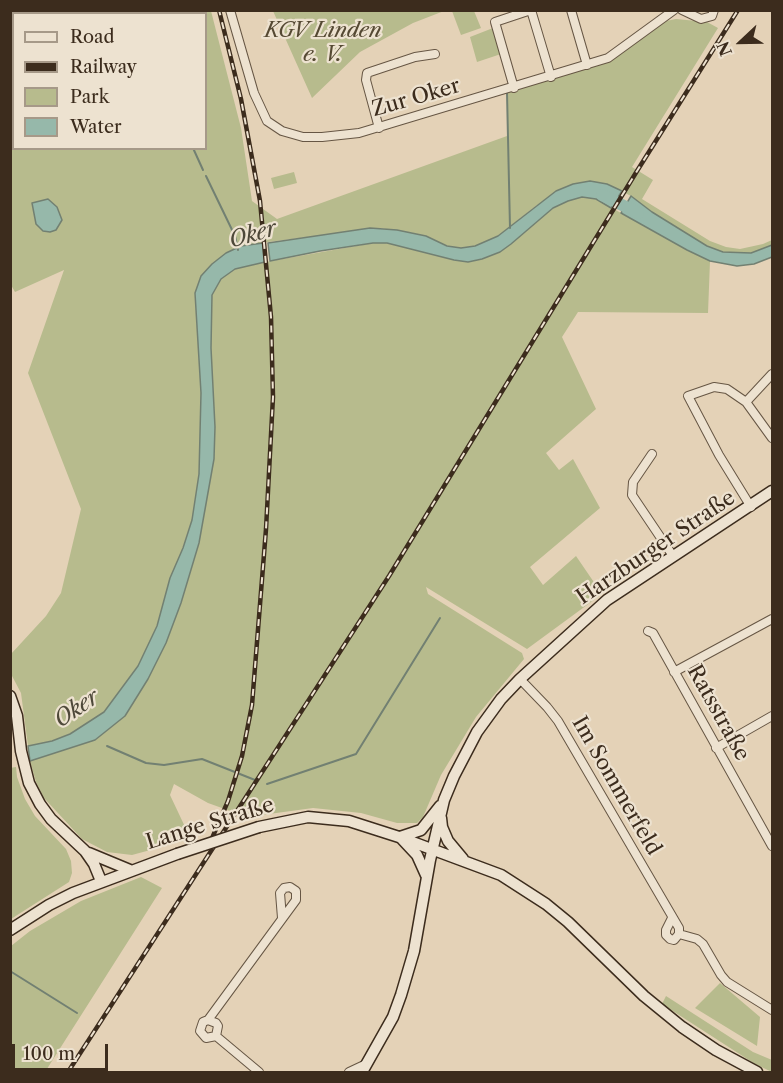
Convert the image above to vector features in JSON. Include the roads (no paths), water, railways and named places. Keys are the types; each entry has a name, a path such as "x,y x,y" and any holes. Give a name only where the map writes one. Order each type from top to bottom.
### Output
{"main road":[{"name":"Harzburger Straße","path":"365,1068 393,1017 408,973 419,927 426,877 444,800 477,732 501,699 520,679 607,600 772,494"},
{"path":"12,698 28,783 51,819 85,851 94,864 101,881"},
{"path":"426,877 417,855 399,837 421,830 444,800"},
{"path":"441,813 442,827 448,841 466,861"},
{"name":"Lange Straße","path":"10,930 49,905 101,881 259,827 308,817 349,821 501,875 546,904 568,922 644,996 682,1027 716,1050 757,1072"},
{"path":"85,851 101,860 130,870"}],"street":[{"name":"Zur Oker","path":"230,10 254,93 263,113 273,127 294,135 322,138 359,134 587,65 617,54 674,10"},
{"path":"514,88 495,22 531,10 551,77"},
{"path":"571,10 587,65"},
{"path":"682,10 701,19 712,15 714,10"},
{"path":"379,128 366,80 368,73 415,57 435,54"},
{"path":"746,402 772,374"},
{"path":"751,507 719,455 688,396 719,386 728,389 746,402 772,438"},
{"path":"652,454 633,482 632,495 673,556"},
{"path":"674,672 772,619"},
{"name":"Ratsstraße","path":"648,631 653,633 772,846"},
{"name":"Im Sommerfeld","path":"520,679 558,721 679,928 679,934 674,940 666,935 672,918"},
{"path":"716,748 772,716"},
{"path":"216,1036 206,1038 200,1031 203,1022 208,1020 282,918"},
{"path":"679,934 697,939 703,944 727,982 772,1010"},
{"path":"208,1020 218,1026 216,1036"},
{"path":"216,1036 259,1072"},
{"path":"349,1072 365,1068"}],"water":[{"path":"590,181 607,184 622,191 611,208 596,199 582,197 568,201 553,208 500,252 482,259 468,262 454,260 387,243 373,243 270,261 268,243 370,228 397,230 426,236 447,246 461,248 475,246 498,236 556,191 573,184"},
{"path":"631,196 652,212 707,246 723,252 751,253 772,245 772,257 754,264 737,266 710,261 621,213"},
{"path":"48,199 57,207 62,220 56,230 50,232 43,231 36,224 32,203"},
{"path":"263,243 265,262 235,269 221,279 212,295 214,459 199,543 166,643 148,679 125,716 95,740 30,761 28,746 70,734 104,712 138,666 157,626 170,578 192,520 199,474 201,393 195,293 201,276 226,253 241,246"}],"waterway":[{"path":"507,93 510,228"},
{"path":"194,150 203,170"},
{"path":"206,176 235,236 238,250"},
{"name":"Oker","path":"602,195 638,213"},
{"path":"267,784 356,754 440,618"},
{"path":"107,746 146,763 164,765 202,759 255,780"},
{"path":"10,971 77,1013"}],"railway":[{"path":"210,843 228,801 242,756 252,705 266,529 273,397 271,317 260,201 241,99 219,10"},
{"path":"68,1072 389,576 738,10"}],"park label":[{"name":"KGV Linden e. V.","path":"323,43"}]}
